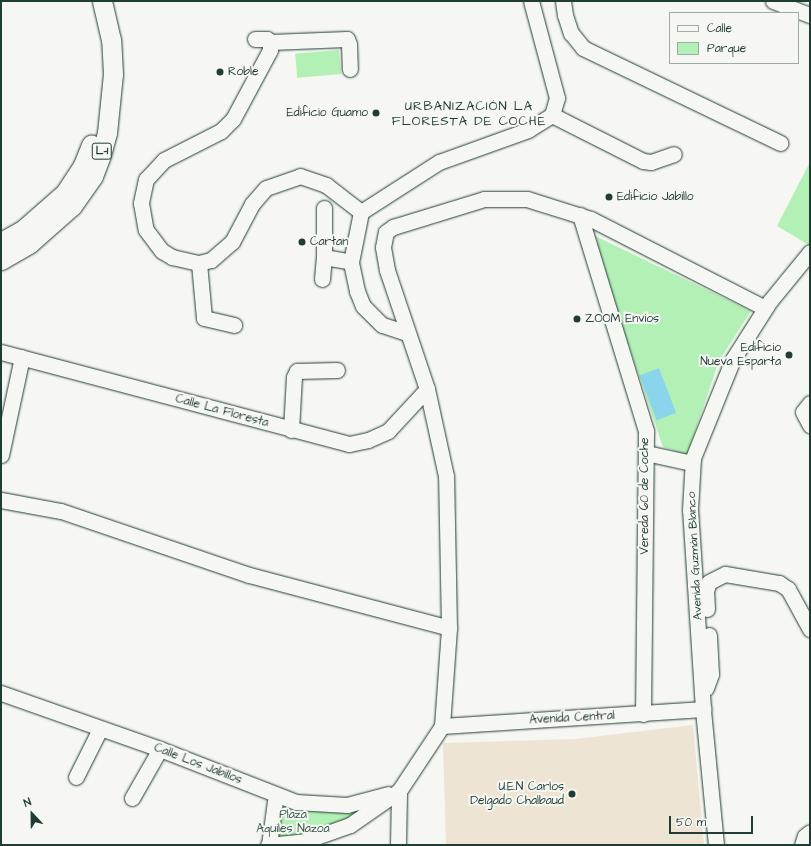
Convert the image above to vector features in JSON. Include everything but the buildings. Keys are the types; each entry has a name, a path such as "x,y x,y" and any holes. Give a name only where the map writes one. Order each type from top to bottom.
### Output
{"main road":[{"name":"L-1","path":"1,242 24,229 65,193 83,165 91,146 100,100 102,69 101,38 92,1"},
{"name":"L-1","path":"1,260 29,244 72,206 92,176 101,155 111,105 113,74 111,40 102,1"}],"street":[{"path":"407,333 382,325 363,306 351,262 361,212 439,162 528,130 552,115 557,98 531,1"},
{"path":"563,1 564,15 571,33 583,48 780,143"},
{"path":"773,1 810,15"},
{"path":"255,39 267,38 270,42 347,39 349,44 350,69"},
{"path":"270,42 266,61 234,119 216,134 164,160 153,169 143,190 142,217 154,241 172,257 199,263 210,260 223,252 241,229 255,198 266,188 282,180 300,176 319,182 361,212"},
{"path":"552,115 643,161 652,162 674,154"},
{"path":"276,794 269,845 305,841 350,825 399,791 442,726 449,628 446,476 426,389 384,259 383,237 393,227 484,199 499,197 527,199 580,215 643,244 765,308"},
{"path":"322,279 324,257 324,208"},
{"name":"Vereda 60 de Coche","path":"580,215 646,432 643,714"},
{"name":"Avenida Guzmán Blanco","path":"716,845 703,709 690,510 692,463 733,359 765,308 810,252"},
{"path":"324,257 351,262"},
{"path":"199,263 204,318 234,325"},
{"name":"Calle La Floresta","path":"1,352 290,430 349,444 368,440 388,431 426,389"},
{"path":"1,455 22,357"},
{"path":"290,430 294,377 297,371 337,370"},
{"path":"810,403 803,412 810,425"},
{"path":"646,453 692,463"},
{"path":"1,500 61,511 249,575 449,628"},
{"path":"702,691 709,684 711,674 706,591 709,582 725,574 779,583 788,589 810,629"},
{"name":"Calle Los Jabillos","path":"1,693 160,749 296,802 347,804 399,791"},
{"name":"Avenida Central","path":"442,726 703,709"},
{"path":"76,777 100,729"},
{"path":"132,798 160,749"},
{"path":"398,845 399,791"},
{"path":"802,845 805,836 810,832"}],"shaded area":[{"name":"U.E.N Carlos Delgado Chalbaud","path":"693,725 704,845 446,845 443,743 575,739"}],"green space":[{"path":"339,50 341,74 297,78 295,54"},
{"path":"810,162 810,244 809,245 777,226"},
{"path":"591,234 751,311 719,361 687,455 663,447"},
{"name":"Plaza Aquiles Nazoa","path":"278,797 378,798 349,823 272,842"}],"water":[{"path":"659,368 676,413 657,420 639,376"}],"place":[{"name":"Roble","path":"220,72"},
{"name":"Edificio Guamo","path":"376,113"},
{"name":"Edificio Jabillo","path":"609,197"},
{"name":"Cartan","path":"302,242"},
{"name":"ZOOM Envíos","path":"577,319"},
{"name":"Edificio Nueva Esparta","path":"789,355"},
{"name":"U.E.N Carlos Delgado Chalbaud","path":"572,794"}],"district":[{"name":"URBANIZACIÓN LA FLORESTA DE COCHE","path":"469,114"}]}
